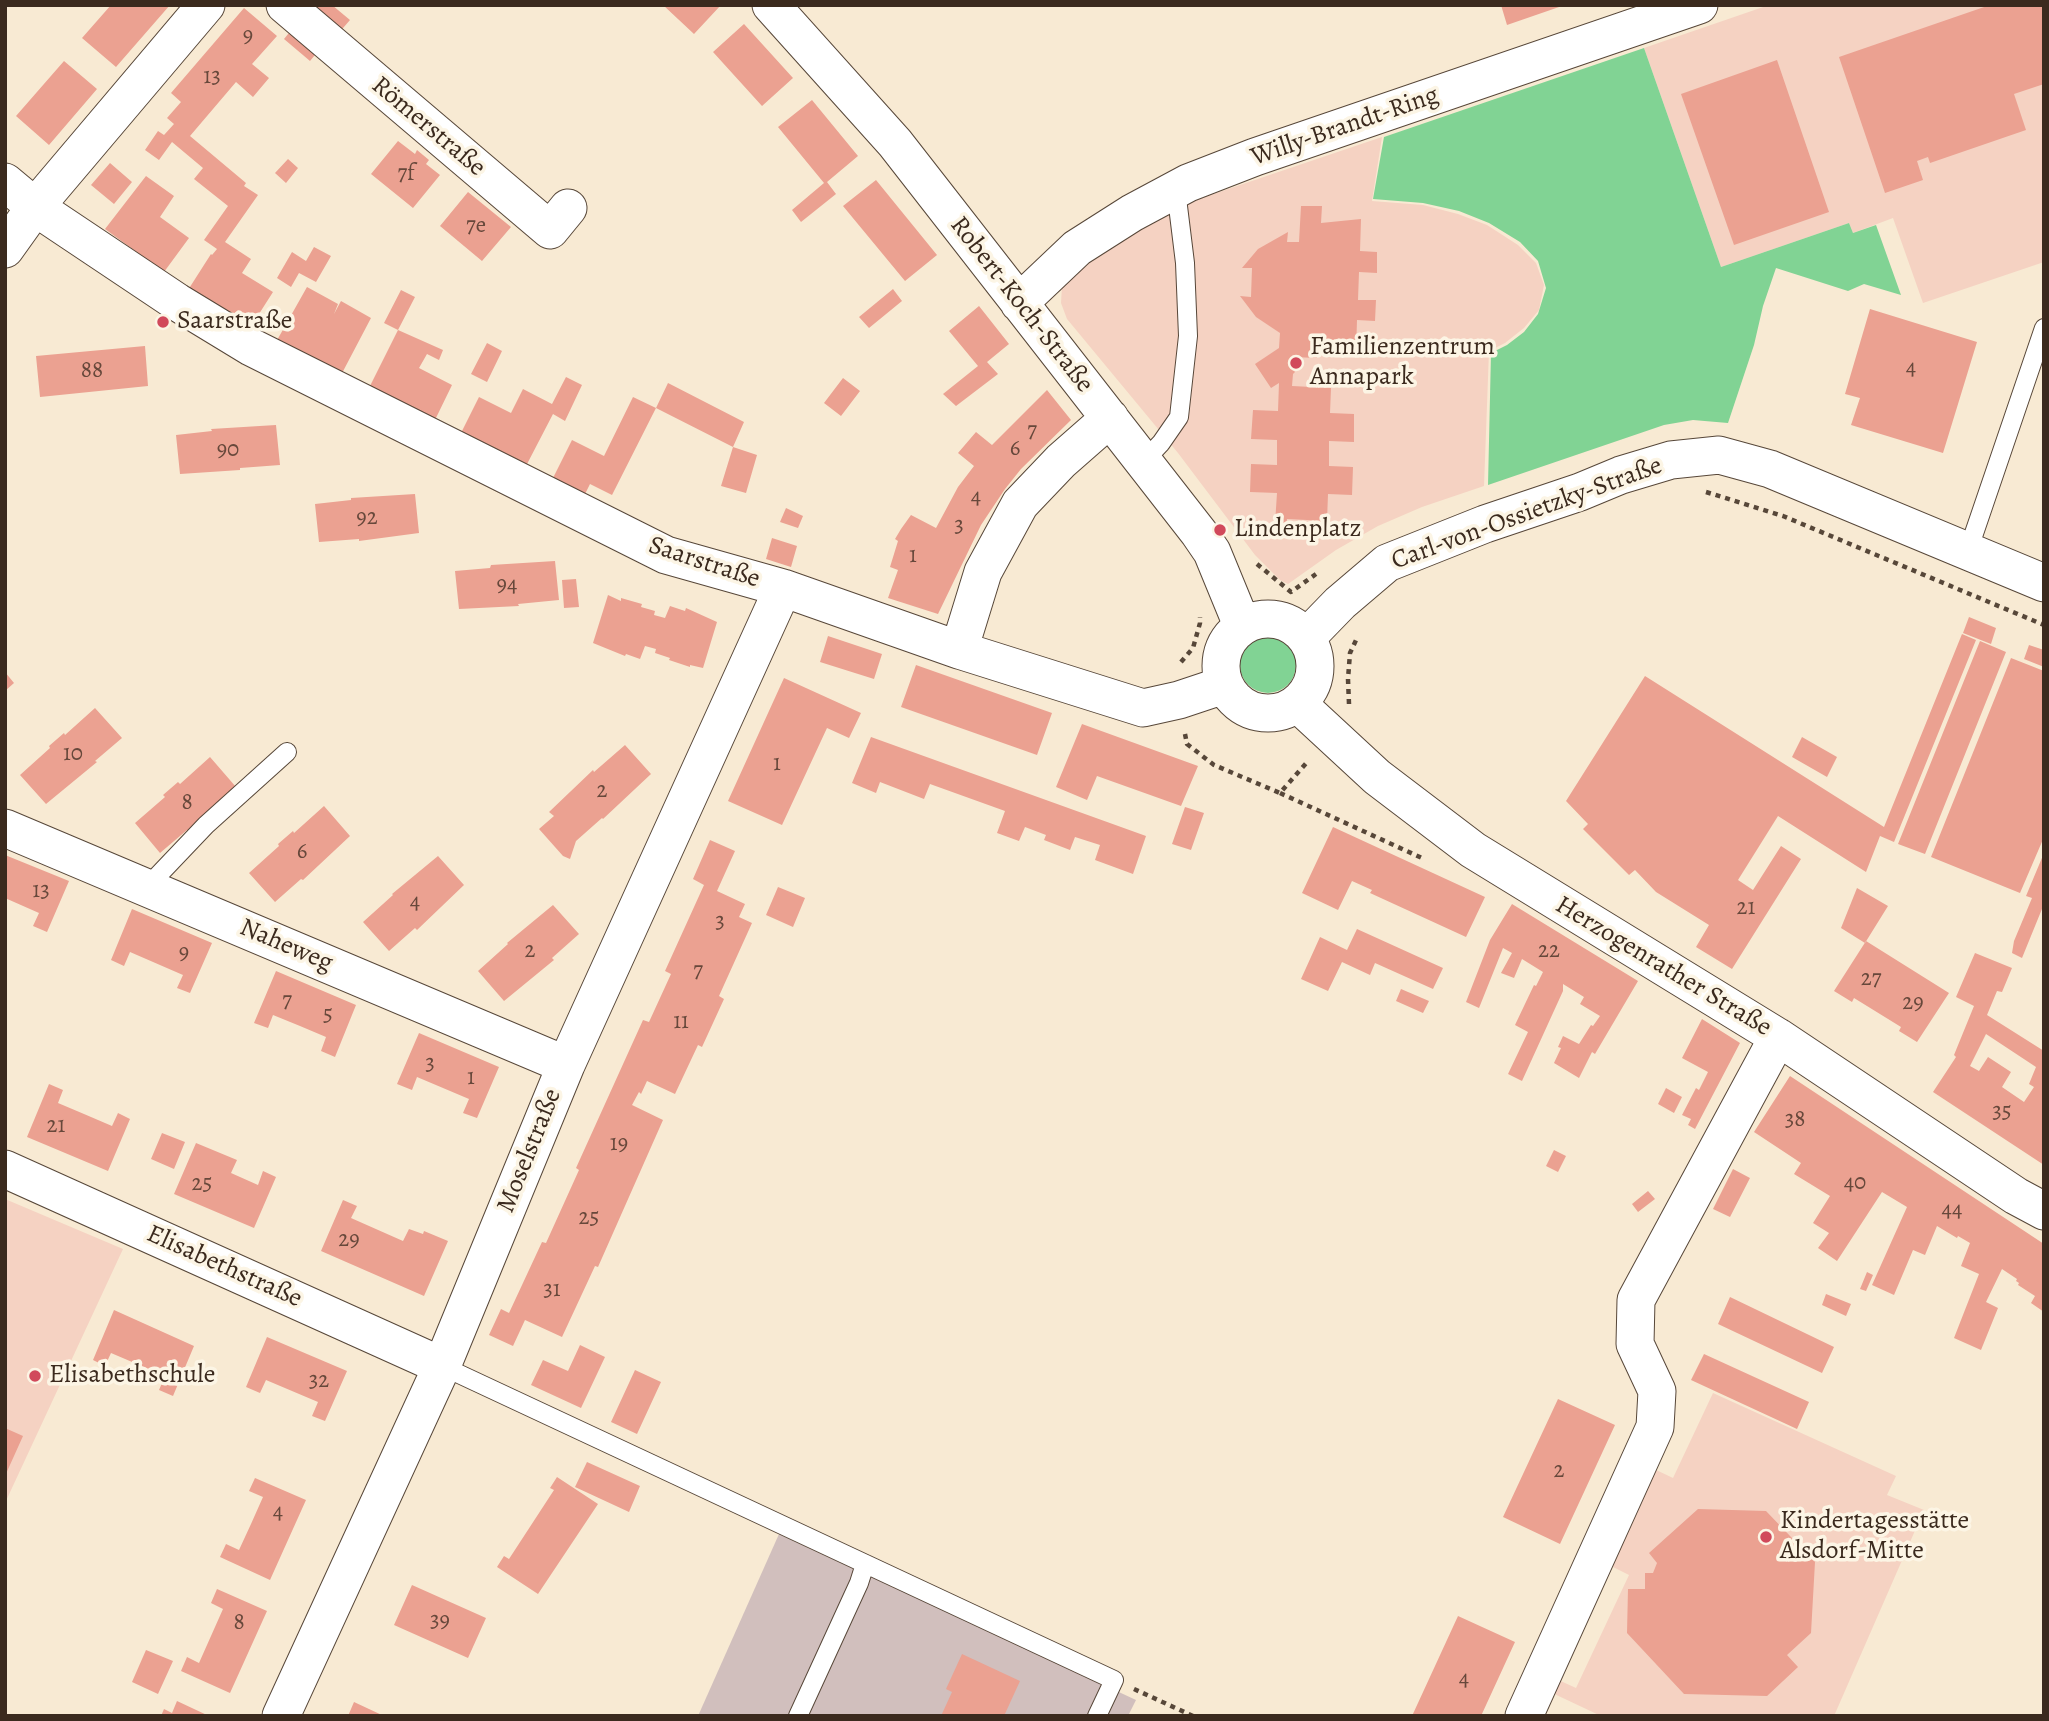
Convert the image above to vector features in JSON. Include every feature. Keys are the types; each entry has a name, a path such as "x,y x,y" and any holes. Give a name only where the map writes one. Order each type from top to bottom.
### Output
{"street":[{"path":"5,249 35,207 206,5"},
{"name":"Römerstraße","path":"285,5 550,230 568,208"},
{"name":"Robert-Koch-Straße","path":"771,5 895,143 1199,533 1212,552 1242,625"},
{"name":"Willy-Brandt-Ring","path":"1019,303 1077,248 1132,213 1176,190 1255,157 1699,5"},
{"name":"Saarstraße","path":"5,182 35,207 177,302 251,347 666,555 783,588 959,650 1143,708 1179,700 1224,685"},
{"path":"959,650 983,572 1020,504 1061,461 1110,418"},
{"name":"Carl-von-Ossietzky-Straße","path":"1306,638 1340,603 1387,563 1621,475 1671,460 1719,455 1770,469 2044,583"},
{"name":"Moselstraße","path":"281,1716 442,1366 566,1065 783,588"},
{"path":"1265,618 1288,623 1306,638 1315,660 1311,684 1297,703 1278,712 1256,712 1237,702 1224,685 1220,663 1226,641 1242,625 1265,618"},
{"name":"Herzogenrather Straße","path":"1297,703 1377,777 1473,849 1778,1037 2017,1196 2044,1211"},
{"name":"Naheweg","path":"5,828 566,1065"},
{"path":"1524,1716 1655,1427 1657,1391 1635,1344 1636,1300 1778,1037"},
{"name":"Elisabethstraße","path":"5,1169 442,1366"}],"lane":[{"path":"1143,461 1161,443 1179,418 1188,335 1185,263 1176,190"},
{"path":"1968,551 2044,328"},
{"path":"147,887 206,825 288,752"},
{"path":"442,1366 1114,1680 1097,1716"},
{"path":"798,1716 859,1583 865,1563"}],"path":[{"path":"1700,491 1783,516 2044,625"},
{"path":"1251,557 1260,568 1291,592 1324,569"},
{"path":"1260,568 1198,592 1200,623 1193,649 1175,669 1187,744 1214,765 1425,859"},
{"path":"1280,793 1349,716 1350,653 1361,628"},
{"path":"1114,1680 1193,1716"}],"shaded area":[{"path":"1769,5 2044,5 2044,262 1923,303 1893,218 1853,233 1849,223 1721,267 1644,48"},
{"name":"Familienzentrum Annapark","path":"1382,137 1372,201 1423,205 1458,214 1487,225 1518,245 1536,263 1544,285 1539,310 1524,328 1505,343 1489,351 1484,486 1422,507 1378,526 1336,550 1288,584 1280,580 1255,555 1178,453 1067,319 1061,303 1062,286 1114,241 1166,210"},
{"name":"Elisabethschule","path":"5,1199 123,1249 5,1503"},
{"name":"Kindertagesstätte Alsdorf-Mitte","path":"1713,1393 1896,1476 1887,1495 1924,1510 1834,1716 1601,1716 1548,1691 1554,1678 1576,1688 1629,1575 1607,1564 1652,1468 1673,1478"},
{"path":"779,1534 1136,1700 1128,1716 698,1716"}],"green space":[{"path":"1644,48 1721,267 1849,223 1853,233 1876,225 1901,295 1864,284 1848,291 1776,268 1728,423 1693,420 1664,425 1488,485 1491,353 1524,332 1538,314 1546,288 1538,261 1520,242 1489,223 1459,211 1423,203 1373,199 1384,137"},
{"path":"1268,637 1279,639 1288,645 1294,654 1294,676 1288,685 1279,691 1268,693 1257,691 1248,685 1242,676 1240,665 1242,654 1248,645 1257,639"}],"building":[{"path":"111,5 170,5 116,67 82,38"},
{"path":"314,5 332,5 350,20 337,35 309,11"},
{"path":"663,5 721,5 694,34"},
{"path":"1501,5 1562,5 1562,6 1507,25"},
{"path":"1990,5 2044,5 2044,84 2014,94 2026,130 1930,163 1928,157 1917,161 1923,180 1885,193 1839,57"},
{"path":"244,8 277,36 252,64 269,78 253,97 236,82 190,136 246,183 244,186 258,195 225,242 251,259 242,273 273,292 250,328 188,290 217,249 204,240 228,206 194,179 203,168 172,142 159,160 145,150 158,131 164,135 174,124 167,118 181,102 171,93"},
{"path":"744,24 793,78 762,106 713,52"},
{"path":"293,28 319,50 310,61 284,39"},
{"path":"1777,60 1829,212 1734,245 1681,94"},
{"path":"64,61 97,89 49,145 16,116"},
{"path":"812,100 858,156 827,182 836,194 801,222 792,210 824,183 778,127"},
{"path":"398,141 415,154 417,150 429,160 426,164 440,175 413,208 371,174"},
{"path":"288,159 298,168 286,183 275,173"},
{"path":"110,163 132,182 114,204 91,185"},
{"path":"146,176 174,196 160,217 189,238 164,272 105,229"},
{"path":"876,180 937,255 905,281 843,206"},
{"path":"468,192 511,227 482,261 440,226"},
{"path":"1301,206 1322,206 1321,223 1361,219 1360,251 1377,252 1377,273 1359,272 1358,300 1376,300 1375,321 1357,320 1356,353 1317,346 1317,358 1293,357 1295,372 1292,386 1331,388 1330,413 1354,414 1354,442 1329,441 1329,466 1353,467 1352,495 1328,494 1327,521 1287,519 1286,525 1275,524 1277,493 1250,492 1251,464 1277,465 1277,440 1251,439 1253,410 1278,411 1279,383 1271,388 1255,364 1279,348 1280,333 1256,317 1240,296 1251,297 1252,268 1242,268 1258,249 1288,232 1287,242 1299,242"},
{"path":"314,247 331,256 316,282 299,273 291,287 277,278 292,252 306,261"},
{"path":"307,287 338,304 334,314 341,301 371,318 340,377 276,342"},
{"path":"893,289 902,301 869,328 859,317"},
{"path":"401,290 415,297 398,330 384,323"},
{"path":"979,306 1009,344 987,362 998,374 956,406 943,394 978,366 949,331"},
{"path":"1870,309 1977,342 1943,453 1851,425 1860,398 1845,394"},
{"path":"398,330 443,350 439,360 427,354 419,368 452,385 434,422 368,390"},
{"path":"487,343 502,351 487,382 471,374"},
{"path":"145,346 148,386 40,397 36,356"},
{"path":"566,377 582,385 565,421 553,414 526,466 460,435 479,397 511,413 523,389 552,404"},
{"path":"843,378 860,391 841,416 824,403"},
{"path":"668,383 744,422 733,447 656,408"},
{"path":"1047,390 1071,420 1021,469 1005,489 981,525 938,614 888,598 898,570 890,567 898,541 895,539 901,529 911,515 936,528 958,487 974,466 958,453 976,432 992,445"},
{"path":"633,397 656,408 612,495 590,484 584,496 552,480 572,440 604,456"},
{"path":"276,425 280,465 180,474 176,435 212,431 211,429"},
{"path":"733,447 757,455 746,493 721,486"},
{"path":"415,494 419,533 359,541 319,542 315,504 351,498"},
{"path":"786,508 803,516 798,528 780,522"},
{"path":"772,538 797,546 791,567 766,559"},
{"path":"555,561 559,600 518,604 519,606 459,609 455,571 490,568 491,565"},
{"path":"576,579 579,607 564,608 562,580"},
{"path":"608,595 621,601 621,598 642,604 641,607 655,611 654,615 665,618 670,606 685,611 686,608 717,622 703,668 669,660 670,658 655,653 656,649 645,646 640,659 593,643"},
{"path":"1969,617 1996,628 1991,644 1963,633"},
{"path":"1962,634 1976,640 1894,842 1880,836 1866,872 1778,816 1738,880 1753,890 1781,846 1801,859 1732,969 1696,947 1709,925 1656,892 1635,870 1629,875 1583,829 1588,824 1566,801 1645,676 1884,827"},
{"path":"828,636 882,654 874,679 820,662"},
{"path":"1980,641 2006,652 1925,854 1898,844"},
{"path":"2029,645 2044,650 2044,667 2024,659"},
{"path":"2011,658 2044,671 2044,837 2020,893 1931,857"},
{"path":"916,665 1052,713 1037,755 901,707"},
{"path":"5,672 14,683 5,691"},
{"path":"784,678 861,713 849,738 827,728 782,825 728,801"},
{"path":"95,708 122,738 46,804 20,775 50,748 49,746"},
{"path":"1082,724 1198,766 1181,806 1097,776 1087,800 1056,787"},
{"path":"871,737 1146,836 1133,874 1095,860 1100,845 1075,837 1070,850 1044,840 1046,835 1025,827 1019,841 997,833 1005,811 930,784 924,799 880,782 876,793 852,783"},
{"path":"1802,737 1837,757 1827,777 1792,757"},
{"path":"625,745 651,774 576,841 570,859 563,856 539,829 554,816 549,812 593,770 594,772"},
{"path":"210,757 236,787 160,853 135,823 165,797 163,795 178,782 180,784"},
{"path":"324,806 350,836 275,902 249,873 279,846 278,844"},
{"path":"1185,807 1204,813 1191,850 1172,844"},
{"path":"1333,827 1485,897 1466,937 1370,893 1372,890 1352,881 1338,910 1302,893"},
{"path":"710,840 735,851 717,891 745,904 739,917 752,923 719,996 724,999 702,1047 698,1045 675,1094 647,1081 632,1105 663,1120 598,1267 595,1266 562,1337 525,1320 513,1346 489,1335 501,1309 509,1313 542,1242 546,1243 579,1170 576,1168 643,1020 649,1022 671,974 665,971 704,885 693,879"},
{"path":"2044,853 2044,904 2022,958 2012,953 2014,941 2032,898 2026,896"},
{"path":"5,855 69,881 47,932 33,926 39,913 5,898"},
{"path":"438,856 464,885 417,930 415,928 389,951 363,922"},
{"path":"778,887 805,898 793,927 766,915"},
{"path":"1857,888 1888,906 1865,943 1841,928"},
{"path":"1512,904 1638,981 1595,1054 1592,1052 1579,1078 1554,1063 1563,1036 1579,1044 1600,1016 1580,1004 1584,997 1563,984 1563,991 1522,1081 1508,1074 1528,1032 1515,1025 1543,972 1522,959 1514,978 1501,973 1512,953 1503,948 1479,1008 1466,1002 1490,940"},
{"path":"553,905 579,934 552,958 554,960 504,1001 478,971"},
{"path":"132,909 212,943 190,993 177,988 183,975 130,952 124,966 111,960"},
{"path":"1357,929 1443,968 1433,989 1375,963 1370,975 1342,962 1328,991 1301,979 1320,937 1347,950"},
{"path":"1866,941 1949,993 1917,1042 1899,1031 1901,1027 1854,998 1852,1002 1834,991"},
{"path":"1975,953 2012,968 2002,992 1997,991 1987,1015 2044,1051 2044,1165 1933,1092 1956,1057 1954,1055 1974,1006 1956,997","holes":["1986,1034 2036,1067 2029,1084 2034,1087 2024,1102 2002,1087 2011,1072 1988,1057 1979,1071 1970,1066"]},
{"path":"276,971 356,1005 335,1057 321,1051 326,1037 300,1026 273,1015 268,1028 254,1023"},
{"path":"1401,989 1429,1001 1423,1013 1396,1001"},
{"path":"1702,1019 1740,1043 1695,1129 1688,1125 1691,1119 1682,1115 1708,1072 1682,1058"},
{"path":"419,1033 499,1067 477,1118 463,1113 469,1099 417,1077 412,1090 397,1084"},
{"path":"1790,1076 2044,1244 2044,1312 2031,1303 2035,1296 2018,1285 2017,1279 2002,1269 1986,1302 1998,1308 1981,1350 1954,1338 1979,1274 1961,1266 1970,1243 1937,1226 1925,1255 1913,1250 1894,1295 1872,1285 1907,1207 1882,1192 1837,1261 1818,1248 1829,1233 1813,1223 1830,1196 1794,1174 1801,1163 1754,1132"},
{"path":"49,1084 63,1090 58,1103 112,1126 118,1113 130,1119 108,1171 27,1137"},
{"path":"1666,1088 1682,1097 1674,1113 1658,1104"},
{"path":"162,1133 185,1142 174,1169 151,1159"},
{"path":"196,1143 237,1160 231,1173 258,1185 263,1171 276,1177 254,1228 174,1194"},
{"path":"1554,1150 1566,1156 1558,1172 1546,1166"},
{"path":"1733,1169 1750,1178 1730,1217 1713,1209"},
{"path":"1648,1191 1655,1199 1638,1212 1632,1204"},
{"path":"343,1200 357,1206 351,1218 403,1241 409,1229 423,1234 424,1231 448,1241 424,1296 321,1251"},
{"path":"1867,1272 1873,1275 1866,1291 1860,1289"},
{"path":"1826,1294 1851,1304 1846,1316 1822,1305"},
{"path":"1730,1297 1834,1347 1822,1373 1718,1324"},
{"path":"114,1310 194,1346 173,1396 159,1390 165,1376 111,1353 105,1366 93,1360"},
{"path":"267,1337 347,1371 325,1421 312,1416 318,1402 266,1380 260,1393 246,1387"},
{"path":"580,1345 605,1357 581,1408 531,1385 543,1360 568,1371"},
{"path":"1704,1354 1809,1402 1797,1429 1691,1380"},
{"path":"635,1370 661,1382 637,1434 611,1422"},
{"path":"1558,1399 1615,1425 1560,1544 1503,1517"},
{"path":"5,1428 23,1436 5,1476"},
{"path":"587,1462 640,1486 629,1512 575,1487"},
{"path":"557,1477 598,1504 538,1594 497,1567 504,1556 509,1559 554,1490 550,1488"},
{"path":"255,1478 306,1500 270,1580 220,1557 226,1544 239,1550 263,1497 249,1491"},
{"path":"1698,1509 1766,1511 1815,1562 1811,1633 1787,1655 1798,1667 1767,1696 1684,1694 1627,1633 1628,1589 1645,1589 1645,1573 1653,1573 1657,1563 1649,1553"},
{"path":"412,1585 486,1618 468,1658 394,1625"},
{"path":"217,1589 267,1611 230,1693 181,1671 187,1657 199,1663 223,1609 211,1603"},
{"path":"1458,1616 1515,1642 1481,1716 1412,1716"},
{"path":"146,1650 173,1661 158,1694 132,1682"},
{"path":"962,1654 1020,1681 1004,1716 941,1716 952,1692 946,1689"},
{"path":"177,1701 209,1716 161,1716 164,1709 172,1713"},
{"path":"354,1702 384,1716 348,1716"}],"place":[{"name":"Saarstraße","path":"163,322"},
{"name":"Familienzentrum Annapark","path":"1296,363"},
{"name":"Lindenplatz","path":"1220,530"},
{"name":"Elisabethschule","path":"35,1376"},
{"name":"Kindertagesstätte Alsdorf-Mitte","path":"1766,1537"}]}
